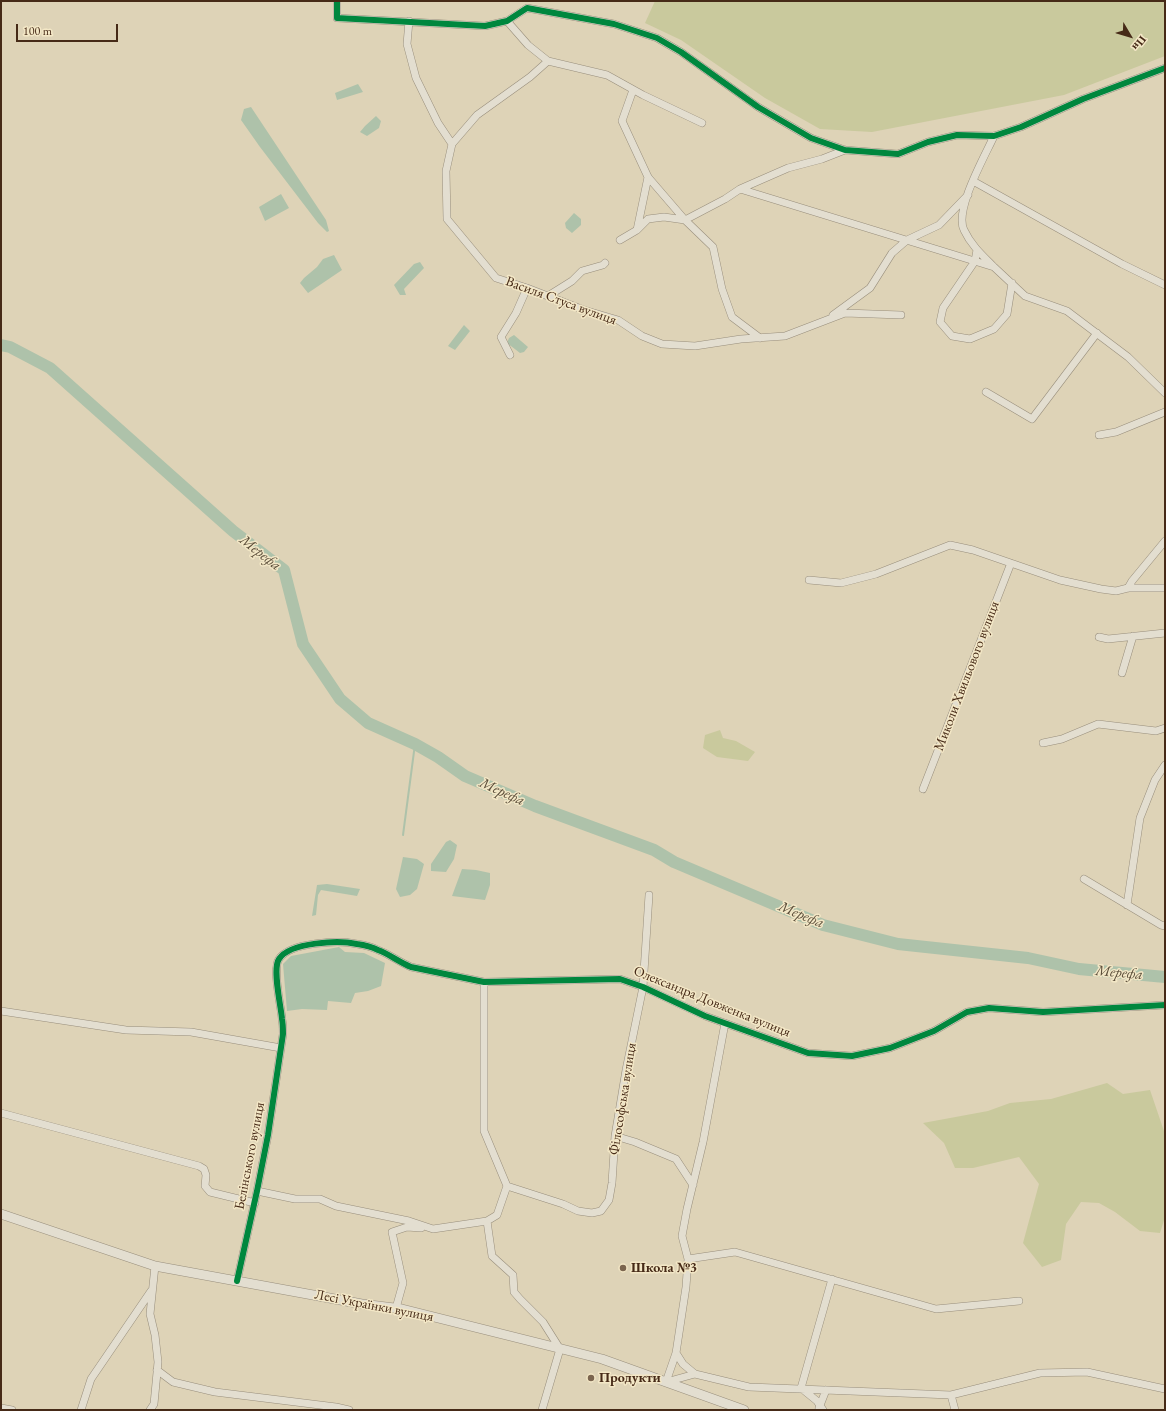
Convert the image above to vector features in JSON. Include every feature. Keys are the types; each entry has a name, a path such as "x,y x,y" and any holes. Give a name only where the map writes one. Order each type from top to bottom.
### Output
{"street":[{"path":"337,1 337,18 485,26 507,21 528,4 614,24 657,38 681,52 758,107 811,138 845,150 898,154 928,142 957,136 994,136 1021,127 1083,99 1165,68"},
{"path":"409,21 407,44 416,78 438,123 452,144 477,115 530,77 548,61"},
{"path":"507,21 528,45 548,61 607,75 634,90 702,123"},
{"path":"634,90 622,121 648,177 685,220 713,247 722,290 732,317 760,338"},
{"path":"994,136 973,181 962,211 963,229 977,250 1025,296 1067,311 1128,357 1165,392"},
{"name":"Василя Стуса вулиця","path":"452,144 446,171 447,219 496,278 584,310 618,320 642,336 662,344 695,346 741,339 785,336 846,313 901,316"},
{"path":"620,240 637,230 648,219 664,217 685,220 725,199 740,188 788,168 822,159 845,150"},
{"path":"637,230 648,177"},
{"path":"973,181 1122,264 1165,284"},
{"path":"740,188 994,267"},
{"path":"824,321 870,288 892,253 907,240 939,224 968,195"},
{"path":"977,250 975,261 943,308 940,322 952,336 970,338 994,329 1007,314 1012,283"},
{"path":"548,296 572,281 582,272 603,265 604,263"},
{"path":"510,355 501,337 516,313 527,288"},
{"path":"986,392 1032,419 1096,333"},
{"path":"1099,435 1116,432 1165,412"},
{"path":"1128,588 1165,541"},
{"path":"810,580 841,583 876,574 950,545 974,550 1060,580 1094,588 1116,590 1128,588 1165,588"},
{"name":"Миколи Хвильового вулиця","path":"922,789 1011,563"},
{"path":"1099,637 1108,639 1165,633"},
{"path":"1122,673 1133,636"},
{"path":"1043,743 1062,739 1098,724 1156,731 1165,728"},
{"path":"1127,905 1140,818 1155,780 1165,765"},
{"path":"1084,878 1127,905 1165,926"},
{"name":"Філософська вулиця","path":"507,1186 563,1204 578,1211 592,1213 601,1211 609,1200 615,1136 626,1070 643,986 649,895"},
{"name":"Олександра Довженка вулиця","path":"283,1034 277,988 277,967 279,959 290,950 329,942 357,944 380,950 411,967 484,982 620,979 643,986 705,1016 808,1053 852,1056 890,1048 934,1030 967,1012 989,1008 1043,1012 1165,1005"},
{"path":"396,1308 403,1283 392,1232 407,1227 434,1230 487,1221 497,1215 507,1186 484,1130 484,982"},
{"path":"1,1011 126,1030 191,1032 281,1048"},
{"path":"666,1382 676,1353 686,1287 688,1259 682,1236 703,1142 725,1023"},
{"name":"Белінського вулиця","path":"237,1280 255,1203 268,1135 283,1034"},
{"path":"1,1112 199,1166 204,1169 206,1175 205,1186 210,1192 255,1203"},
{"path":"615,1136 635,1142 676,1159 693,1185"},
{"path":"257,1191 295,1199 320,1199 336,1206 409,1220 434,1230"},
{"name":"Лесі Українки вулиця","path":"1,1214 155,1266 362,1304 396,1308 602,1359 744,1410"},
{"path":"487,1221 492,1256 513,1275 514,1292 543,1322 560,1349 542,1410"},
{"path":"688,1259 735,1252 936,1309 1020,1301"},
{"path":"150,1410 154,1404 158,1362 155,1335 150,1314 155,1266"},
{"path":"801,1388 832,1279"},
{"path":"81,1410 91,1379 152,1290"},
{"path":"676,1353 683,1364 695,1374 749,1387 951,1395 1040,1373 1087,1372 1165,1389"},
{"path":"157,1370 173,1382 215,1392 316,1408 349,1410"},
{"path":"666,1382 695,1374"},
{"path":"801,1388 817,1401 820,1409"},
{"path":"820,1409 826,1390"},
{"path":"951,1395 955,1410"},
{"path":"1,1408 12,1410"}],"shaded area":[{"path":"655,1 1165,1 1165,56 1064,95 872,132 820,129 765,98 681,40 645,23"},
{"path":"358,84 363,92 337,100 335,93"},
{"path":"251,107 326,220 329,231 327,232 318,223 241,120 244,109"},
{"path":"376,116 381,121 379,128 367,136 360,132 365,126"},
{"path":"281,194 289,208 265,221 259,207"},
{"path":"574,213 581,219 581,225 572,233 566,228 565,223"},
{"path":"334,255 342,270 308,293 300,283 317,267 323,259"},
{"path":"420,262 424,268 404,289 406,295 400,295 394,285 414,264"},
{"path":"464,325 470,331 455,350 448,346"},
{"path":"514,335 528,347 524,352 520,353 507,343 509,338"},
{"path":"720,730 723,738 736,741 755,752 748,761 717,757 703,748 705,735"},
{"path":"450,840 457,845 454,859 446,872 431,871 431,864 446,842"},
{"path":"403,857 417,859 424,864 417,889 410,895 400,897 396,889"},
{"path":"462,869 490,873 490,885 485,900 452,896"},
{"path":"327,884 360,889 357,896 321,890 318,895 316,915 312,916 317,885"},
{"path":"339,947 345,952 364,953 385,963 381,986 368,991 355,993 351,1003 328,1001 327,1010 302,1009 287,1011 283,964 291,956"},
{"path":"1107,1083 1123,1094 1150,1090 1165,1134 1165,1217 1160,1233 1140,1231 1115,1212 1099,1203 1081,1202 1066,1224 1061,1260 1042,1267 1023,1243 1039,1184 1019,1157 973,1168 955,1168 944,1143 923,1123 988,1111 1010,1103 1051,1099"}],"waterway":[{"name":"Мерефа","path":"1,345 10,347 50,368 233,531 284,570 303,644 340,699 368,723 415,744 438,757 465,776 535,806 654,850 674,862 823,925 898,944 1028,958 1079,969 1165,977"},
{"path":"403,835 415,744"}],"cycle path":[{"path":"337,1 337,18 485,26 507,21 527,8 614,24 657,38 681,52 758,107 811,138 845,150 898,154 928,142 957,135 994,136 1021,127 1083,99 1165,68"},
{"path":"237,1281 268,1135 283,1034 283,1023 276,971 277,964 279,959 285,953 293,949 315,944 339,942 362,945 382,952 411,967 484,982 620,979 643,987 705,1016 808,1053 852,1056 890,1048 934,1031 967,1012 989,1008 1043,1012 1165,1005"}],"place":[{"name":"Школа №3","path":"623,1268"},
{"name":"Продукти","path":"591,1378"}]}
